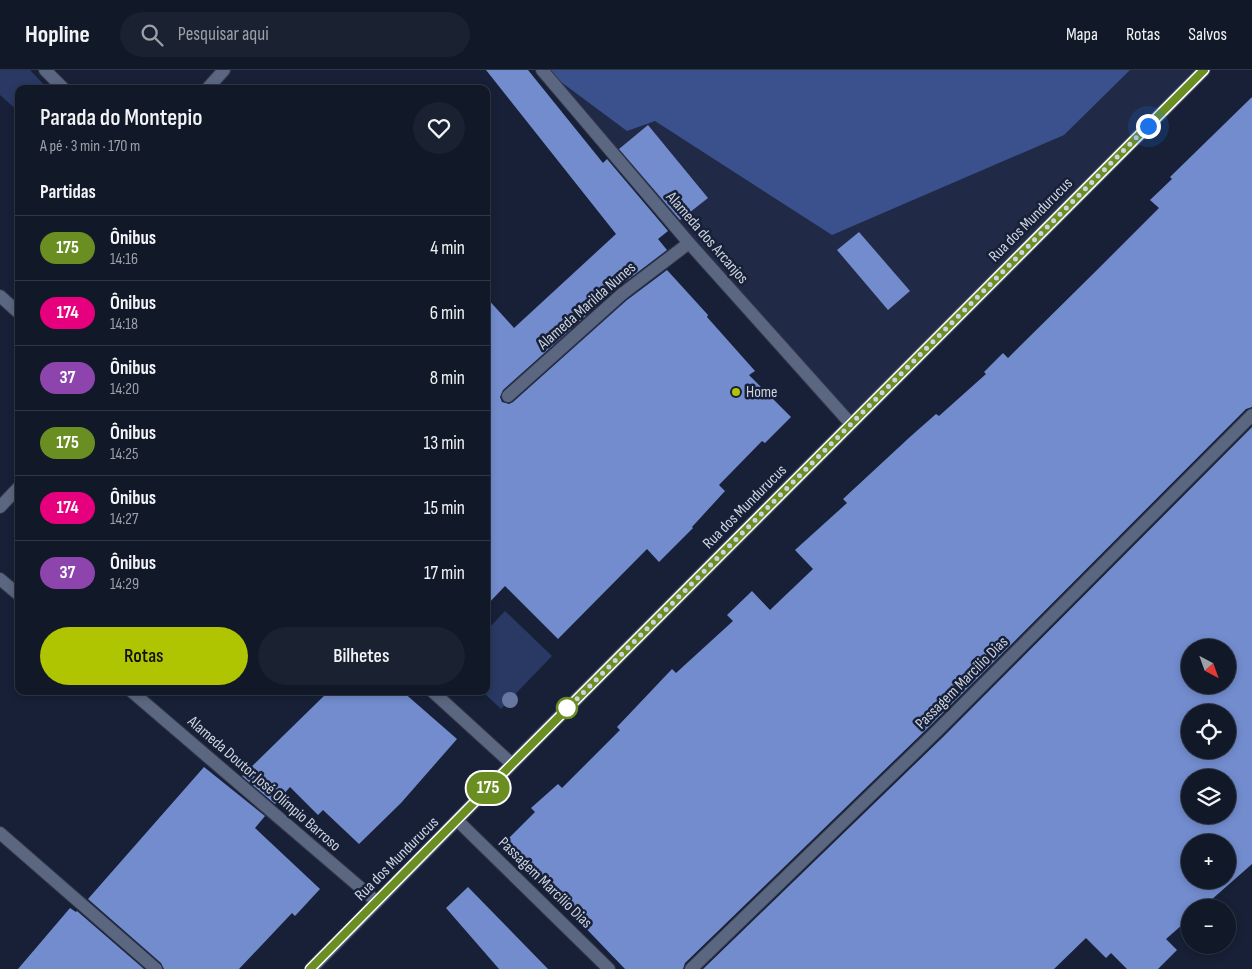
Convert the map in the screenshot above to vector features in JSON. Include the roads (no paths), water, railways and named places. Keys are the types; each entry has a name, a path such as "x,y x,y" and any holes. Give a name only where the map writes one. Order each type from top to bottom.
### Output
{"street":[{"path":"45,70 60,85"},
{"path":"211,85 224,70"},
{"name":"Alameda dos Arcanjos","path":"542,70 689,243 851,424"},
{"name":"Rua dos Mundurucus","path":"310,969 1204,70"},
{"name":"Alameda Marilda Nunes","path":"508,396 622,294 689,243"},
{"path":"0,296 15,305"},
{"name":"Passagem Marcílio Dias","path":"691,969 937,731 1252,414"},
{"path":"0,507 15,491"},
{"path":"0,579 15,592"},
{"name":"Alameda Doutor José Olímpio Barroso","path":"136,695 376,901"},
{"path":"436,695 512,764"},
{"name":"Passagem Marcílio Dias","path":"458,821 610,969"},
{"path":"0,833 156,969"}],"place":[{"name":"Home","path":"736,392"}]}
